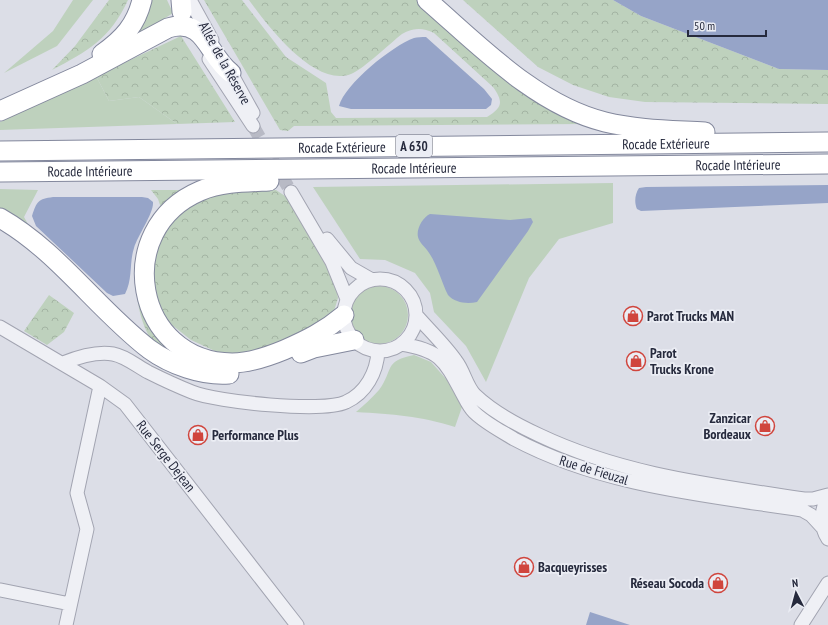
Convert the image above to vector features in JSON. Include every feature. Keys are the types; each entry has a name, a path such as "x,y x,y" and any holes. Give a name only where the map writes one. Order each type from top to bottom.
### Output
{"highway":[{"path":"58,84 119,42 138,15 142,0"},
{"path":"427,0 530,87 569,109 604,122 637,128 828,138"},
{"path":"0,111 82,74 168,28 183,25 183,8"},
{"path":"183,8 223,67 231,74"},
{"name":"Rocade Extérieure","path":"0,151 828,142"},
{"name":"Rocade Intérieure","path":"0,172 828,164"},
{"path":"331,169 308,180 233,184 212,187 189,198 169,213 153,234 145,257 144,285 149,304 156,319 166,333 180,346 193,354 211,360 232,363 252,361 271,355 323,332 346,307"},
{"path":"0,218 14,226 65,269 150,349 169,361 190,369 221,374 241,372 274,363 314,348 354,340"}],"street":[{"name":"Allée de la Réserve","path":"183,8 231,74 256,126 217,72 183,8"},
{"path":"346,307 357,286 372,280 390,280 406,290 414,302 416,315 412,332 401,344 386,350 378,351 370,349 354,340 349,333 346,307 332,262 294,191 331,246 341,258 351,268 372,280"},
{"name":"Rue de Fieuzal","path":"416,315 454,358 474,394 499,414 523,428 557,444 593,458 640,471 689,481 804,499 828,496"},
{"name":"Rue Serge Dejean","path":"0,327 100,386 125,404 297,625"},
{"name":"Rue de Fieuzal","path":"401,344 424,348 434,354 449,368 474,412 514,438 550,456 590,471 635,482 802,510 811,515 825,533"},
{"path":"62,363 91,354 114,354 188,390 217,399 241,402 326,406 345,403 358,395 370,379 375,369 378,351"},
{"path":"66,625 88,529 77,493 100,386"},
{"name":"Rue de Fieuzal","path":"825,533 821,516 823,505 828,496"},
{"path":"801,625 828,583"},
{"path":"1,590 70,604"}],"green space":[{"path":"73,0 93,0 57,46 4,73 53,31"},
{"path":"109,0 128,0 114,25 87,50 52,70 75,46"},
{"path":"147,0 167,0 173,13 128,42"},
{"path":"204,0 242,0 286,57 326,83 331,112 336,118 487,117 496,111 500,101 497,92 493,87 434,33 422,29 410,30 402,34 370,61 351,74 337,76 322,72 293,52 267,24 249,0 420,0 588,124 294,126 288,131 280,130"},
{"path":"463,0 613,0 641,16 779,69 828,70 828,104 645,102 609,97 573,85 538,67"},
{"path":"181,36 235,122 177,124 139,97 109,101 96,76"},
{"path":"96,76 109,101 139,97 177,124 0,130 0,122"},
{"path":"613,183 613,223 559,239 529,278 486,382 466,346 434,312 430,293 415,273 385,260 360,259 313,187"},
{"path":"0,189 38,190 24,217 29,226 0,214"},
{"path":"151,190 188,190 140,260 173,347 174,358 158,348 149,337 143,322 136,289 138,254 142,238 147,225 161,208 158,199"},
{"path":"276,190 288,198 334,277 338,298 334,311 321,325 269,348 242,354 217,352 191,340 167,321 155,298 152,271 156,246 169,223 188,207 211,196 238,192"},
{"path":"379,286 395,291 403,299 408,315 403,331 395,339 379,344 363,339 355,331 350,315 355,299 363,291"},
{"path":"49,295 74,313 64,332 47,345 24,331"},
{"path":"414,355 431,362 447,380 462,407 455,427 430,420 406,416 356,412 379,390 384,383 393,363 404,357"}],"water":[{"path":"613,0 828,0 828,70 779,69 641,16"},
{"path":"418,37 426,37 484,89 492,99 491,105 486,109 351,109 339,106 350,87 382,57 405,42"},
{"path":"828,185 828,203 641,211 637,209 635,204 636,195 639,188 646,187"},
{"path":"53,197 142,197 148,198 153,202 151,212 134,248 129,283 125,294 113,296 107,293 36,226 32,216 35,207 41,200"},
{"path":"430,214 510,220 531,218 533,222 477,302 465,303 454,300 448,295 434,261 420,242 418,230 425,218"},
{"path":"590,612 630,625 586,625"}],"tunnel":[{"path":"253,126 291,192"}],"place":[{"name":"Parot Trucks MAN","path":"633,316"},
{"name":"Parot Trucks Krone","path":"636,361"},
{"name":"Zanzicar Bordeaux","path":"765,426"},
{"name":"Performance Plus","path":"198,435"},
{"name":"Bacqueyrisses","path":"524,567"},
{"name":"Réseau Socoda","path":"718,583"}]}
